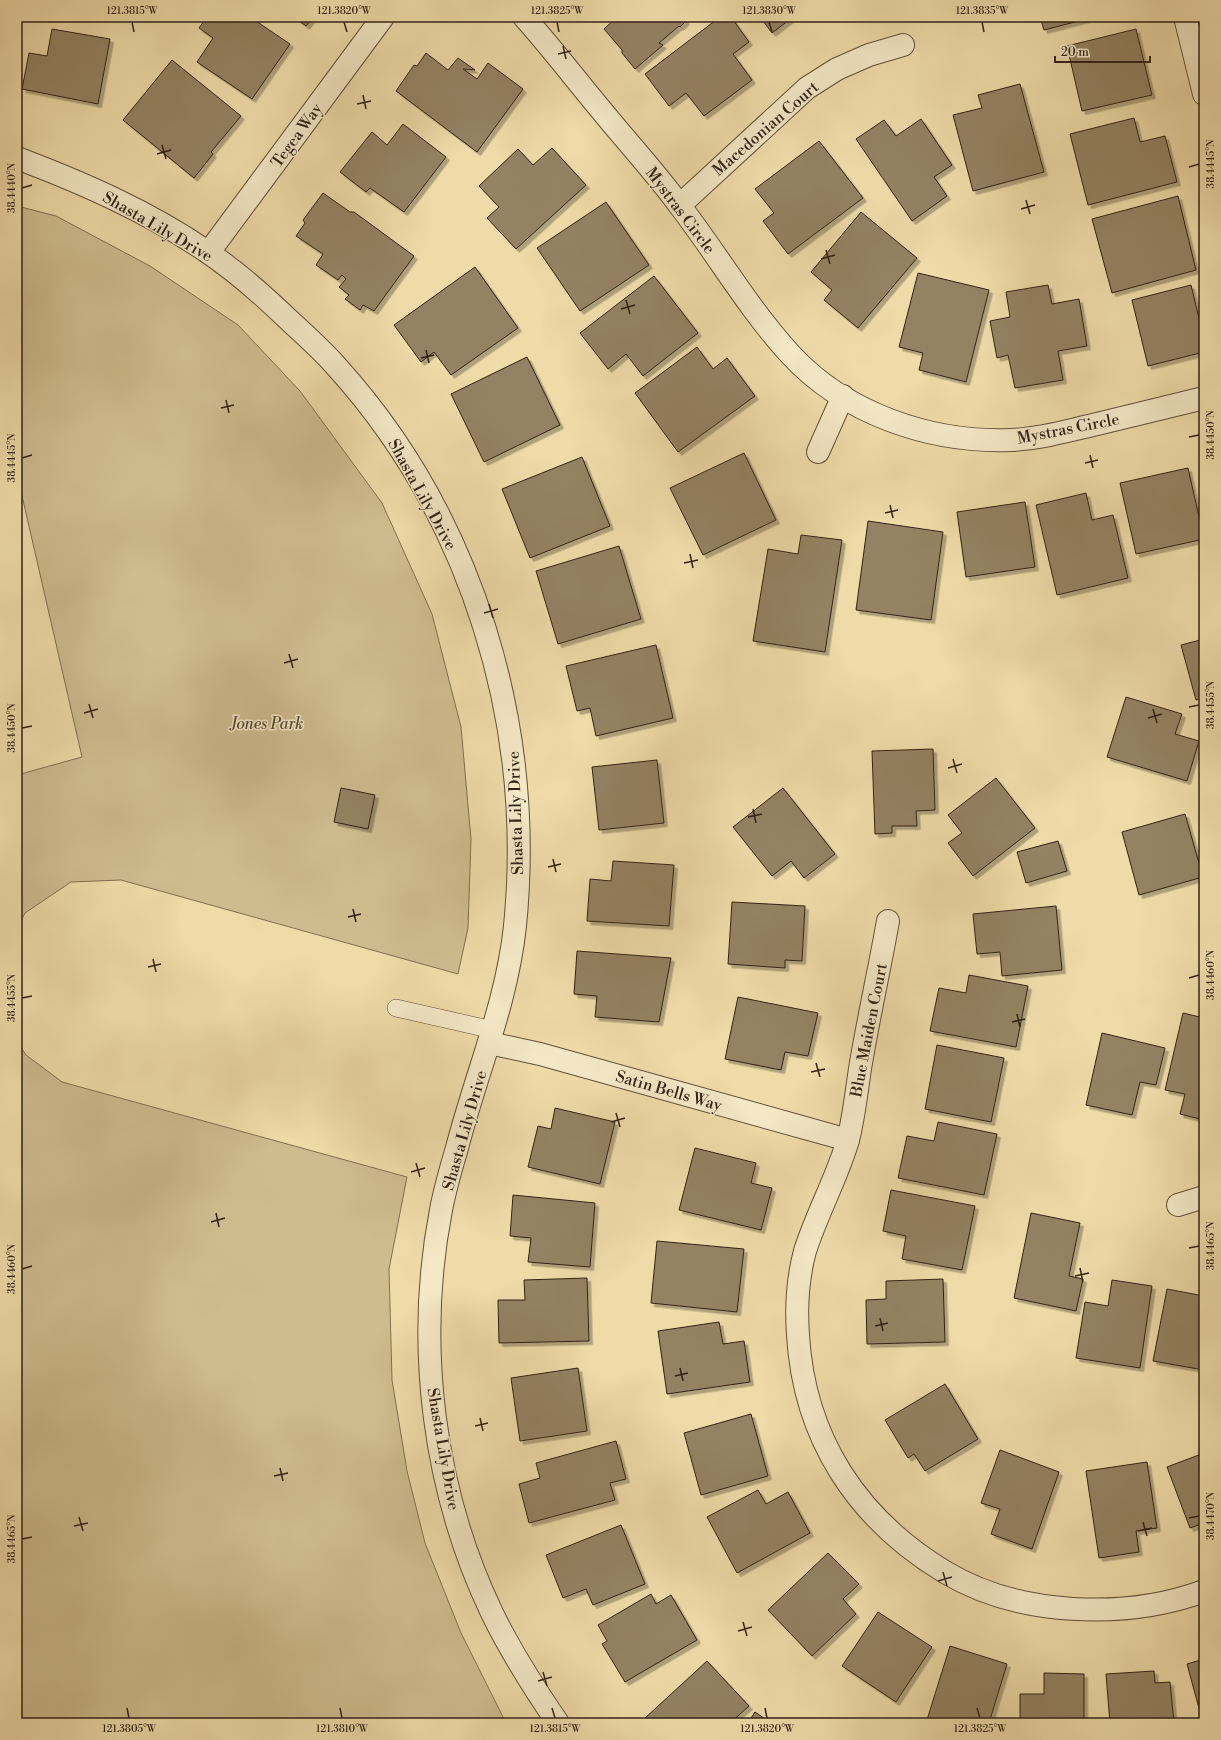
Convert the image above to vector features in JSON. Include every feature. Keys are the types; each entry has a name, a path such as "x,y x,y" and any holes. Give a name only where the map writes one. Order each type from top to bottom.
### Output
{"street":[{"name":"Tegea Way","path":"209,252 383,17"},
{"name":"Mystras Circle","path":"524,17 680,205 773,335 791,356 815,376 843,396 876,415 909,427 943,436 978,440 1013,440 1048,436 1204,398"},
{"path":"1185,17 1204,94"},
{"name":"Macedonian Court","path":"680,205 807,88 837,69 862,58 903,45"},
{"name":"Shasta Lily Drive","path":"17,158 120,201 209,252 257,290 338,368 385,427 426,491 464,568 487,632 505,705 512,742 518,817 519,855 515,930 491,1036 458,1144 441,1211 432,1279 430,1348 435,1416 447,1484 456,1517 492,1614 525,1674 558,1723"},
{"path":"818,452 843,396"},
{"name":"Blue Maiden Court","path":"888,921 848,1140 805,1252 799,1286 797,1321 799,1357 805,1391 816,1425 830,1457 849,1487 871,1514 896,1539 924,1560 954,1578 987,1592 1020,1602 1090,1610 1163,1602 1204,1590"},
{"name":"Satin Bells Way","path":"491,1036 540,1054 848,1140"},
{"path":"1178,1205 1204,1197"}],"lane":[{"path":"396,1008 491,1036"}],"green space":[{"name":"Jones Park","path":"17,206 56,216 150,266 238,325 300,391 382,503 432,614 461,727 471,839 468,928 458,974 121,880 71,882 25,913 17,929 17,775 82,757 17,474"},
{"path":"17,1041 26,1055 62,1082 407,1177 389,1269 392,1380 407,1471 425,1543 461,1633 506,1723 17,1723"}],"building":[{"path":"207,17 250,17 290,44 252,99 197,62 213,38 199,28"},
{"path":"294,17 313,17 306,26"},
{"path":"617,17 688,17 684,19 686,21 680,27 679,26 659,43 663,45 635,69 622,53 622,50 604,29"},
{"path":"720,17 731,17 749,42 733,54 752,80 704,116 686,93 669,106 645,74"},
{"path":"760,17 793,17 772,33"},
{"path":"1040,17 1094,17 1044,30"},
{"path":"52,29 110,39 98,104 22,89 29,53 47,56"},
{"path":"1136,29 1152,95 1082,111 1067,46"},
{"path":"426,53 448,70 458,58 475,70 463,69 477,79 488,63 523,89 477,152 396,91 414,65 417,66"},
{"path":"172,60 241,116 211,152 213,154 194,178 123,120"},
{"path":"1020,84 1044,172 973,191 953,115 982,108 978,95"},
{"path":"1134,118 1140,142 1165,136 1177,182 1088,205 1070,134"},
{"path":"921,119 952,165 934,177 947,196 912,221 856,139 884,120 896,136"},
{"path":"403,124 446,157 404,212 370,188 366,192 340,172 372,132 387,145"},
{"path":"819,141 863,198 788,254 763,221 774,213 755,189"},
{"path":"552,148 586,185 516,249 487,218 499,207 479,186 518,149 533,165"},
{"path":"323,193 350,212 354,212 414,256 374,311 363,305 360,310 345,299 349,295 339,287 346,279 342,275 338,280 316,265 323,254 296,236 305,223 303,220"},
{"path":"1178,196 1196,270 1112,293 1092,219"},
{"path":"606,202 649,265 580,311 537,248"},
{"path":"861,212 917,258 858,328 824,300 832,290 811,272"},
{"path":"475,267 518,328 451,375 434,352 421,362 394,325"},
{"path":"918,273 989,290 966,382 919,370 923,353 899,347"},
{"path":"654,276 698,333 643,376 626,354 608,369 580,333"},
{"path":"1048,285 1052,304 1079,299 1087,346 1058,351 1063,380 1015,388 1008,355 997,358 990,321 1010,317 1006,292"},
{"path":"1191,285 1204,339 1204,352 1148,366 1132,300"},
{"path":"697,347 713,369 727,358 755,396 678,452 635,393"},
{"path":"527,357 560,425 484,462 451,394"},
{"path":"744,453 776,520 703,555 670,488"},
{"path":"582,457 610,526 530,558 502,489"},
{"path":"1188,468 1204,539 1136,554 1120,483"},
{"path":"1204,472 1204,493 1199,473"},
{"path":"1086,493 1092,520 1113,515 1128,578 1057,595 1036,505"},
{"path":"1025,502 1035,567 966,577 957,512"},
{"path":"868,521 943,532 931,620 856,610"},
{"path":"801,535 842,540 825,652 753,641 768,549 798,554"},
{"path":"619,546 641,619 558,644 536,571"},
{"path":"1204,639 1204,698 1196,700 1181,645"},
{"path":"656,645 673,718 596,736 590,708 577,711 566,666"},
{"path":"1126,697 1182,714 1175,734 1199,741 1187,781 1107,757"},
{"path":"933,749 935,810 916,811 917,826 892,826 892,833 875,834 872,751"},
{"path":"657,760 664,823 599,830 592,767"},
{"path":"996,778 1035,828 973,876 948,843 962,833 948,815"},
{"path":"341,788 375,795 368,829 334,822"},
{"path":"783,788 835,854 804,878 791,861 772,876 733,827"},
{"path":"1185,814 1203,877 1139,895 1122,832"},
{"path":"1058,841 1067,871 1026,883 1017,852"},
{"path":"613,861 674,865 669,926 587,921 590,879 611,881"},
{"path":"732,902 805,906 802,961 785,960 785,968 728,964"},
{"path":"1056,906 1062,970 1002,976 1000,952 977,954 973,914"},
{"path":"577,951 671,958 659,1022 595,1017 597,996 574,994"},
{"path":"969,975 1028,986 1016,1047 930,1031 939,988 966,993"},
{"path":"738,997 818,1013 808,1056 785,1052 781,1070 725,1059"},
{"path":"1183,1013 1204,1018 1204,1120 1180,1114 1185,1094 1165,1090"},
{"path":"1102,1033 1165,1048 1156,1085 1140,1082 1132,1115 1086,1105"},
{"path":"937,1045 1004,1058 991,1122 925,1109"},
{"path":"555,1108 615,1122 600,1184 528,1167 538,1126 551,1129"},
{"path":"938,1122 997,1134 984,1195 898,1178 907,1136 934,1141"},
{"path":"695,1148 756,1163 751,1183 772,1188 761,1230 679,1210"},
{"path":"891,1190 975,1206 962,1270 902,1259 906,1236 883,1231"},
{"path":"513,1195 595,1203 590,1267 528,1262 531,1238 510,1236"},
{"path":"1031,1213 1080,1223 1069,1276 1083,1279 1076,1311 1014,1298"},
{"path":"657,1241 744,1249 737,1312 651,1303"},
{"path":"587,1278 589,1341 499,1343 498,1300 525,1300 524,1280"},
{"path":"943,1279 945,1342 867,1344 866,1300 886,1299 886,1281"},
{"path":"1112,1280 1152,1286 1140,1368 1076,1358 1085,1302 1108,1306"},
{"path":"1167,1289 1204,1296 1204,1370 1153,1361"},
{"path":"719,1322 723,1344 744,1341 750,1382 667,1394 658,1331"},
{"path":"578,1368 587,1431 520,1441 511,1378"},
{"path":"945,1384 978,1439 925,1471 914,1454 908,1458 885,1420"},
{"path":"751,1414 768,1476 701,1495 684,1433"},
{"path":"616,1441 626,1479 610,1483 615,1500 529,1523 519,1484 540,1478 536,1463"},
{"path":"1000,1450 1059,1472 1032,1549 991,1534 1000,1509 981,1503"},
{"path":"1204,1453 1204,1523 1190,1528 1167,1467"},
{"path":"1147,1462 1157,1528 1136,1531 1139,1552 1099,1558 1086,1471"},
{"path":"758,1490 766,1504 788,1492 810,1533 737,1573 707,1517"},
{"path":"621,1525 645,1584 593,1605 586,1589 563,1598 546,1555"},
{"path":"828,1553 859,1584 843,1599 856,1614 812,1656 768,1610"},
{"path":"651,1594 656,1604 671,1595 697,1640 625,1682 602,1644 607,1641 598,1625"},
{"path":"878,1612 932,1647 896,1702 842,1666"},
{"path":"950,1646 1007,1664 989,1723 926,1723"},
{"path":"1204,1659 1204,1723 1203,1723 1187,1664"},
{"path":"707,1661 749,1706 730,1723 648,1723 644,1719"},
{"path":"1154,1671 1155,1683 1170,1682 1174,1723 1110,1723 1106,1674"},
{"path":"1044,1673 1084,1674 1084,1723 1020,1723 1020,1694 1044,1694"},
{"path":"755,1712 771,1723 748,1723"}]}
